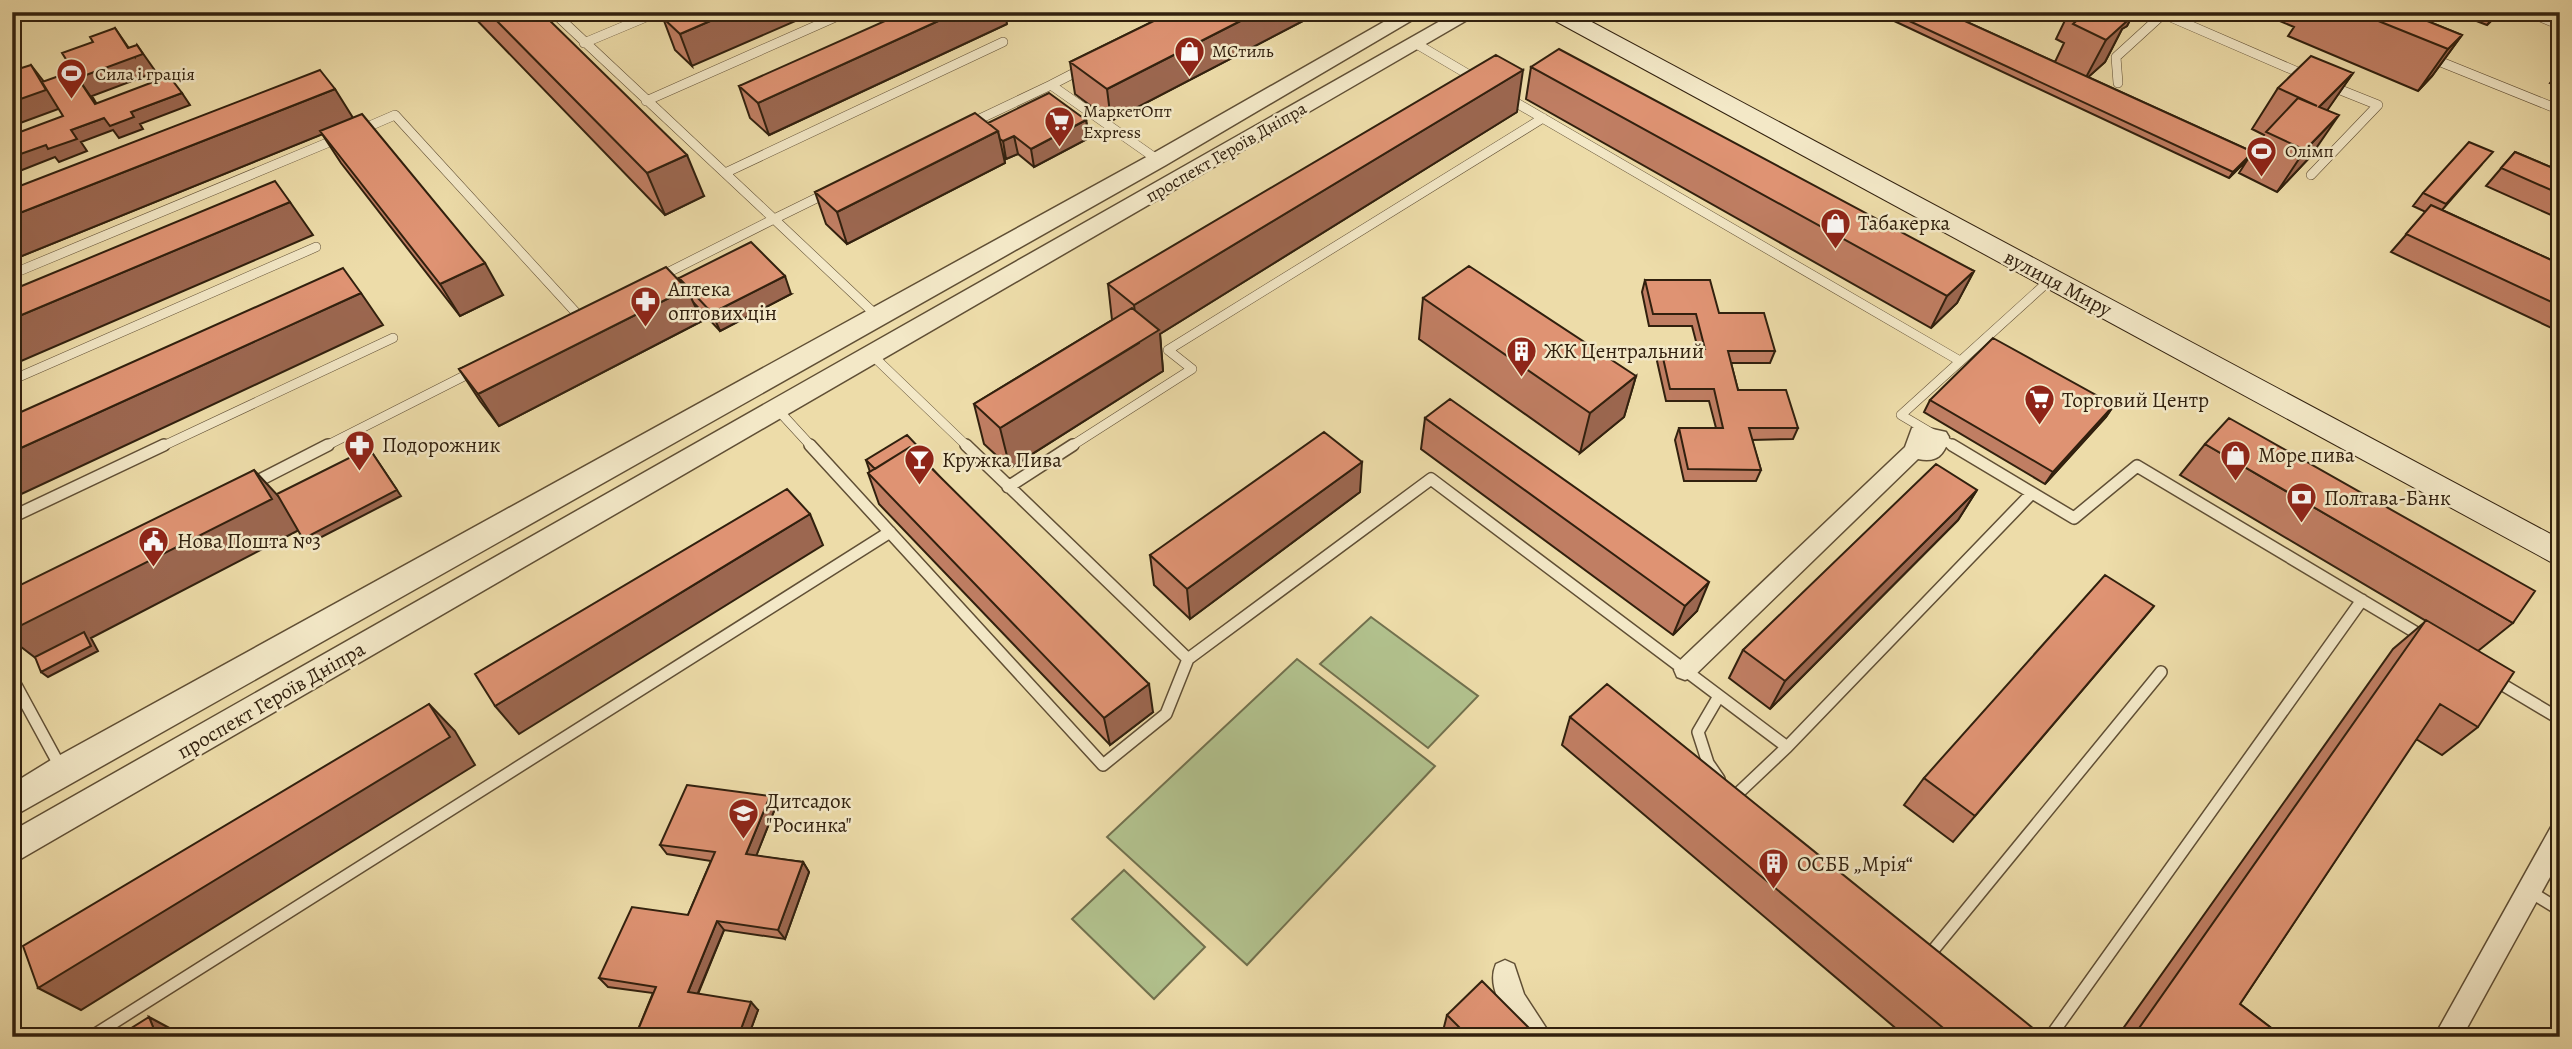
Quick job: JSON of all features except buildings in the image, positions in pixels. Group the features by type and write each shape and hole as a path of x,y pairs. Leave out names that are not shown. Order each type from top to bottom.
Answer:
{"main road":[{"name":"вулиця Миру","path":"1556,12 2560,554"}],"street":[{"name":"проспект Героїв Дніпра","path":"12,802 62,770 1158,160 1416,12"},
{"name":"проспект Героїв Дніпра","path":"12,849 1471,12"},
{"path":"958,270 982,292"},
{"path":"1685,670 1914,451 1930,454 1937,446 1939,438"},
{"path":"507,520 530,552"},
{"path":"2447,1037 2560,835"},
{"path":"1505,972 1512,1000 1539,1037"}],"lane":[{"path":"553,12 876,315"},
{"path":"584,43 658,12"},
{"path":"646,101 847,12"},
{"path":"1149,12 1170,26"},
{"path":"2528,12 2560,25"},
{"path":"2118,83 2116,57 2160,14 2378,106 2311,175"},
{"path":"1158,32 1179,21"},
{"path":"725,173 1003,42"},
{"path":"1415,43 1487,86"},
{"path":"2420,54 2560,110"},
{"path":"967,125 1087,67"},
{"path":"1051,85 1158,160"},
{"path":"1498,92 1960,361"},
{"path":"12,274 395,115 580,317"},
{"path":"1008,486 1192,369 1168,350 1543,118"},
{"path":"652,280 834,190"},
{"path":"12,380 316,247"},
{"path":"2051,279 1901,415 2074,518 2137,466 2431,642"},
{"path":"567,324 592,311"},
{"path":"12,517 393,338"},
{"path":"872,355 1188,659"},
{"path":"234,493 481,368"},
{"path":"778,410 1103,765 1166,714 1188,659 1431,479 1787,747"},
{"path":"1719,696 1698,732 1708,763 1737,803 1787,747 2032,494"},
{"path":"91,1037 890,532"},
{"path":"2050,1037 2362,600"},
{"path":"2478,670 2560,719"},
{"path":"1926,959 2161,672"},
{"path":"12,678 62,770"},
{"path":"2529,891 2560,911"}],"green space":[{"path":"1371,617 1478,696 1428,748 1320,664"},
{"path":"1297,659 1435,766 1247,965 1107,837"},
{"path":"1124,870 1205,947 1154,999 1072,919"}],"place":[{"name":"МСтиль","path":"1189,78"},
{"name":"Сила і грація","path":"72,101"},
{"name":"МаркетОпт Express","path":"1060,148"},
{"name":"Олімп","path":"2262,178"},
{"name":"Табакерка","path":"1835,250"},
{"name":"Аптека оптових цін","path":"645,328"},
{"name":"ЖК Центральний","path":"1521,378"},
{"name":"Торговий Центр","path":"2039,427"},
{"name":"Подорожник","path":"359,472"},
{"name":"Море пива","path":"2235,482"},
{"name":"Кружка Пива","path":"919,487"},
{"name":"Полтава-Банк","path":"2301,525"},
{"name":"Нова Пошта №3","path":"154,568"},
{"name":"Дитсадок \"Росинка\"","path":"743,840"},
{"name":"ОСББ „Мрія“","path":"1774,891"}]}
